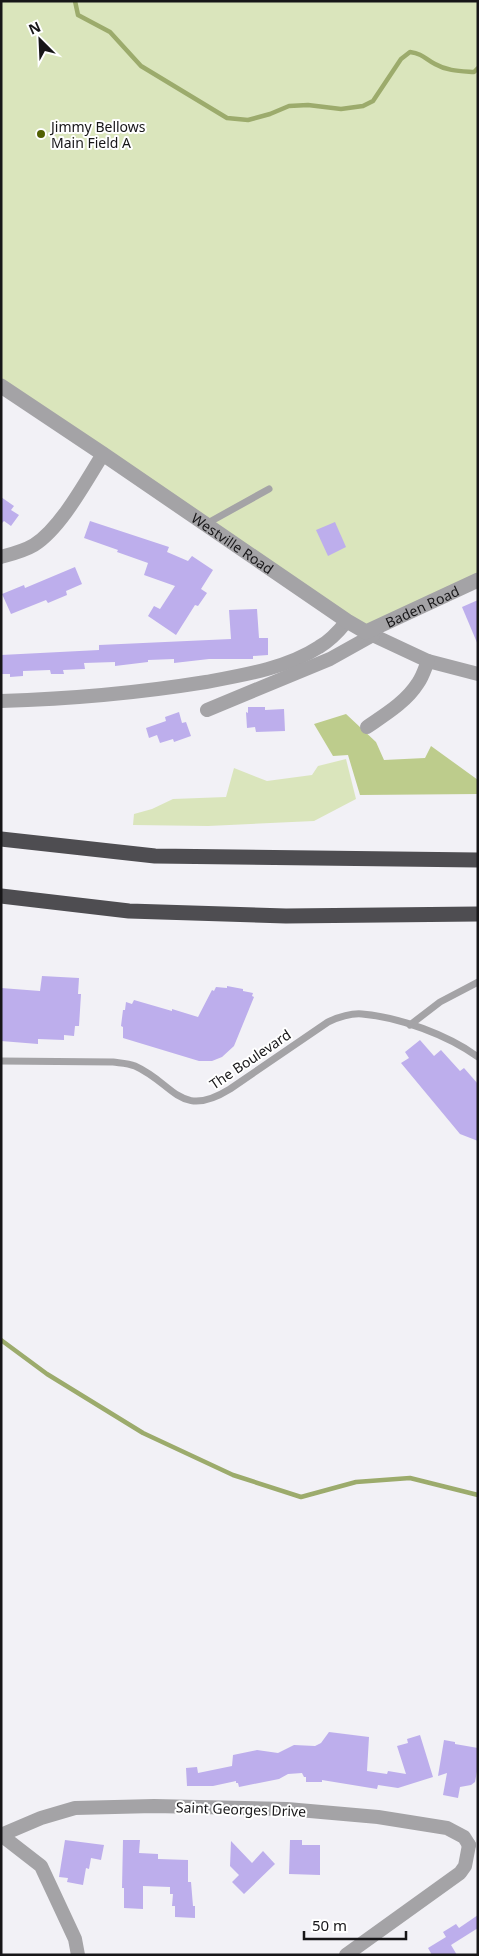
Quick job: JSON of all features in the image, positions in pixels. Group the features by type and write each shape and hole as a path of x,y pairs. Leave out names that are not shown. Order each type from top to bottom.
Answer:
{"highway":[{"path":"1,840 156,856 332,860 478,860"},
{"path":"437,859 478,854"},
{"path":"1,896 139,912 286,916 478,914"}],"street":[{"name":"Westville Road","path":"1,386 347,621 428,661 478,674"},
{"path":"1,556 34,545 53,528 103,454"},
{"name":"Baden Road","path":"370,634 478,580"},
{"path":"1,702 83,698 181,686 240,676 270,668 319,648 337,634 347,621"},
{"path":"207,710 330,660 370,634"},
{"path":"367,727 410,694 419,682 428,661"},
{"name":"Saint Georges Drive","path":"1,1835 41,1818 75,1808 154,1806 287,1809 378,1817 447,1828 473,1844"},
{"path":"1,1835 41,1866 74,1939 78,1955"},
{"path":"346,1955 460,1873 465,1866 473,1844"}],"lane":[{"path":"206,524 269,489"},
{"path":"410,1025 440,1002 478,982"},
{"name":"The Boulevard","path":"1,1061 124,1063 135,1066 179,1097 191,1101 204,1102 216,1098 230,1089 316,1029 344,1015 360,1014 396,1020 436,1034 478,1057"}],"green space":[{"path":"1,1 478,1 478,578 366,630 1,380"},
{"path":"346,714 376,742 384,760 425,758 431,746 478,780 478,794 360,795 348,755 333,756 314,724"},
{"path":"346,759 356,799 314,821 208,826 133,825 134,814 152,809 173,799 226,797 234,768 267,781 312,775 318,766"}],"building":[{"path":"1,497 14,506 11,510 19,515 11,526 4,521 1,524"},
{"path":"90,521 169,547 167,552 188,561 192,556 213,570 201,589 207,593 198,606 195,605 176,635 148,616 154,606 160,609 175,586 144,575 148,563 84,538"},
{"path":"335,522 346,547 328,556 316,530"},
{"path":"75,567 82,584 66,591 67,595 48,603 46,600 11,614 2,594 24,585 25,588"},
{"path":"478,600 478,645 462,607"},
{"path":"257,609 259,638 268,638 268,655 253,656 253,659 209,659 174,663 174,659 148,660 148,662 115,666 115,662 84,663 85,669 63,670 64,674 51,674 50,670 23,671 23,676 10,677 10,674 1,674 1,655 99,650 99,645 231,639 229,610"},
{"path":"248,707 265,707 265,710 284,709 285,731 256,732 255,727 247,728 246,712 248,713"},
{"path":"179,712 182,723 186,722 191,736 174,742 173,739 160,743 157,735 149,738 146,728 166,721 165,717"},
{"path":"42,976 79,978 78,994 81,994 79,1026 75,1026 74,1036 64,1035 64,1040 38,1039 38,1044 1,1041 1,988 40,991"},
{"path":"227,986 253,993 252,996 254,997 234,1046 222,1057 212,1061 199,1061 123,1038 123,1027 121,1026 126,1002 132,1004 134,1000 198,1017 212,990 214,991 216,987 227,988"},
{"path":"420,1040 434,1056 441,1050 460,1071 464,1068 478,1084 478,1141 460,1134 401,1063 409,1058 405,1052"},
{"path":"329,1732 369,1737 367,1771 387,1774 388,1771 406,1774 397,1746 408,1743 407,1739 420,1735 433,1777 398,1788 378,1785 377,1789 322,1780 322,1782 306,1782 306,1777 302,1773 288,1774 279,1779 239,1787 236,1781 213,1786 187,1786 186,1768 197,1767 198,1773 232,1766 233,1755 257,1750 278,1753 294,1745 315,1746 321,1743"},
{"path":"444,1740 478,1748 478,1766 475,1782 471,1785 460,1787 458,1798 443,1795 447,1773 438,1776"},
{"path":"65,1840 104,1845 101,1860 91,1858 89,1869 86,1868 83,1885 67,1882 68,1878 59,1877"},
{"path":"123,1840 140,1840 139,1853 158,1854 158,1859 188,1860 188,1882 191,1882 195,1918 175,1917 175,1906 172,1906 173,1894 170,1894 170,1887 143,1886 143,1909 124,1908 124,1888 122,1888"},
{"path":"290,1840 302,1840 302,1845 320,1845 320,1875 289,1874"},
{"path":"231,1841 252,1863 263,1851 275,1864 244,1894 232,1882 239,1875 230,1866"},
{"path":"478,1915 478,1928 451,1945 457,1955 432,1955 428,1948 446,1937 443,1932 456,1924 459,1928"}],"waterway":[{"path":"75,1 78,15 110,32 141,66 227,118 248,120 289,106 308,105 341,109 363,106 373,101 401,59 410,52 421,55 431,62 449,69 474,72 478,68"},
{"path":"1,1340 47,1374 143,1433 233,1475 301,1497 356,1482 410,1478 478,1495"}],"place":[{"name":"Jimmy Bellows Main Field A","path":"41,134"}]}
